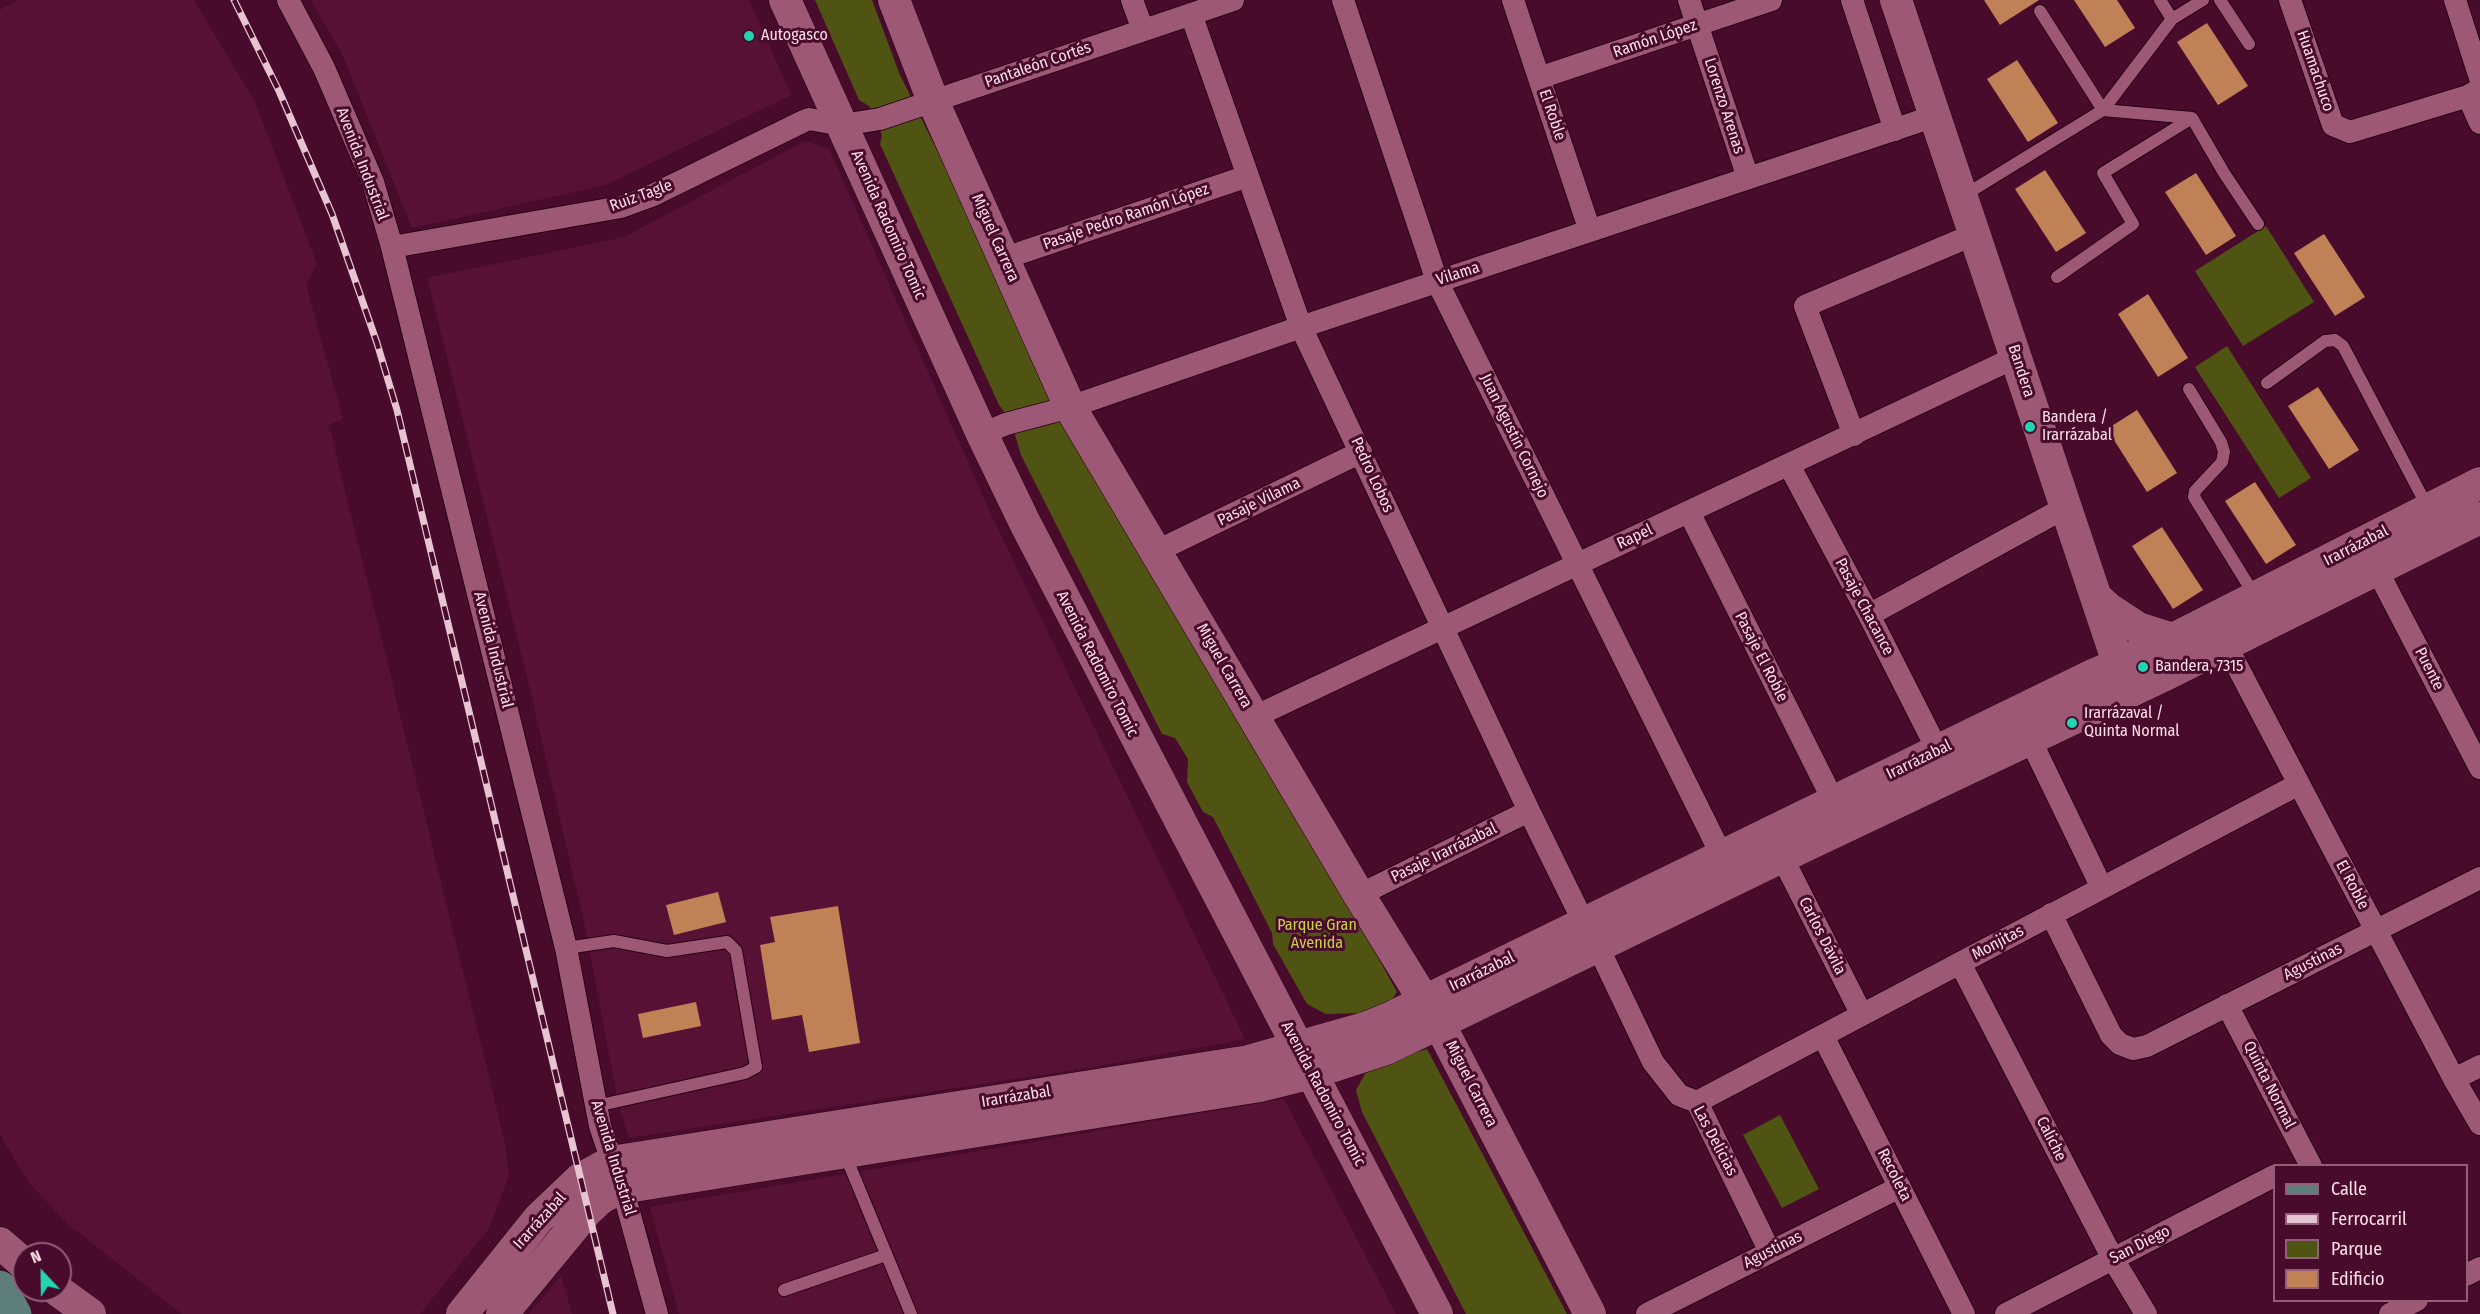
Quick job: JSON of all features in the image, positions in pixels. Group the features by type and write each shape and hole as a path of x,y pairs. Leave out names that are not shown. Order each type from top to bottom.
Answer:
{"main road":[{"name":"Avenida Radomiro Tomic","path":"785,0 982,434 1025,523 1437,1314"},
{"name":"Miguel Carrera","path":"894,0 933,101 1070,407 1359,896 1432,1013 1590,1314"},
{"name":"Bandera","path":"1896,0 2096,597 2125,677"},
{"name":"Irarrázabal","path":"502,1314 587,1210 601,1198 616,1175 1238,1062 1306,1061 1386,1049 1432,1013 1591,935 1782,857 2030,739 2125,677 2173,639 2480,483"},
{"name":"Irarrázabal","path":"1591,935 1722,856 1938,751 2125,677 2226,645 2480,518"},
{"path":"2096,597 2116,614 2138,628 2173,639"},
{"name":"Irarrázabal","path":"462,1314 546,1211 580,1179 843,1151 1260,1086 1306,1061"},
{"path":"0,1243 12,1254"},
{"path":"0,1261 12,1271"},
{"path":"0,1287 15,1314"},
{"path":"72,1301 90,1314"},
{"path":"52,1302 68,1314"}],"street":[{"name":"Avenida Industrial","path":"288,0 324,68 373,182 392,247 566,948 596,1106 627,1204 657,1314"},
{"path":"1132,0 1143,30"},
{"name":"Pantaleón Cortés","path":"842,125 880,119 1233,0"},
{"name":"Juan Agustín Cornejo","path":"1343,0 1437,281 1722,856"},
{"name":"El Roble","path":"1513,0 1590,231"},
{"name":"Lorenzo Arenas","path":"1689,0 1748,178"},
{"name":"Ramón López","path":"1539,78 1771,0"},
{"path":"1852,0 1895,130"},
{"name":"Huamachuco","path":"2290,0 2333,125 2350,132 2476,88"},
{"path":"2455,0 2476,88 2480,123"},
{"name":"Pedro Lobos","path":"1191,14 1301,327 1529,811 1591,935"},
{"name":"Vilama","path":"982,434 1006,424 1070,407 1437,281 1935,116"},
{"name":"Ruiz Tagle","path":"392,247 621,207 651,196 790,126 809,119 842,125"},
{"name":"Pasaje Pedro Ramón López","path":"1005,258 1248,176"},
{"path":"1854,435 1804,306 1975,234"},
{"name":"Rapel","path":"1254,717 2016,357"},
{"name":"Pasaje Vilama","path":"1157,551 1361,452"},
{"name":"Pasaje Chacance","path":"1789,465 1938,751"},
{"path":"1869,615 2066,507"},
{"name":"Pasaje El Roble","path":"1689,512 1834,802"},
{"name":"Puente","path":"2377,570 2480,768"},
{"name":"El Roble","path":"2226,645 2454,1079 2480,1124"},
{"path":"2030,739 2102,888"},
{"name":"Monjitas","path":"1698,1102 2299,784"},
{"name":"Pasaje Irarrázabal","path":"1359,896 1529,811"},
{"name":"Carlos Dávila","path":"1782,857 1862,1015"},
{"name":"Agustinas","path":"2051,915 2115,1040 2126,1048 2133,1049 2146,1046 2480,878"},
{"name":"Las Delicias","path":"1591,935 1653,1062 1679,1095 1698,1102 1770,1252"},
{"name":"Caliche","path":"1960,963 2113,1259 2146,1314"},
{"name":"Quinta Normal","path":"2227,1005 2304,1163"},
{"name":"Recoleta","path":"1823,1036 1964,1314"},
{"path":"2454,1079 2480,1066"},
{"name":"San Diego","path":"2006,1314 2273,1177"},
{"name":"Agustinas","path":"1647,1314 1900,1187"},
{"path":"2392,1309 2411,1302"}],"lane":[{"path":"2160,0 2172,19"},
{"path":"1962,196 2103,110 2172,19 2203,0"},
{"path":"2220,0 2249,44"},
{"path":"2040,11 2103,110"},
{"path":"2103,110 2193,118"},
{"path":"2193,118 2224,173 2258,224"},
{"path":"2057,277 2133,224 2103,173 2193,118"},
{"path":"2267,382 2325,341 2335,340 2343,346 2428,509"},
{"path":"2188,389 2221,442 2224,452 2222,462 2196,491 2194,497 2256,597"},
{"path":"566,948 614,941 667,951 727,942 736,951 756,1067 745,1073 596,1106"},
{"path":"843,1151 911,1314"},
{"path":"784,1290 886,1255"}],"shaded area":[{"path":"17,0 194,0 255,102 317,264 306,285 343,419 329,425 505,1143 509,1175 490,1227 420,1314 182,1314 69,1225 29,1183 0,1135 0,10"},
{"path":"311,0 749,0 791,95 606,185 412,228 343,56"},
{"path":"805,141 829,149 996,525 1245,1039 1093,1067 629,1138 618,1102 584,922 531,694 427,278 624,237"},
{"path":"1284,1099 1396,1314 679,1314 650,1207"},
{"path":"561,1276 572,1314 529,1314"}],"green space":[{"name":"Parque Gran Avenida","path":"815,0 872,0 900,75 1065,410 1248,721 1397,992 1388,1005 1360,1013 1326,1014 1307,1004 1273,944 1272,933 1213,817 1203,812 1187,782 1188,759 1175,738 1162,734 1021,455 1011,421 999,405 880,144 882,135 869,106 859,100"},
{"path":"2266,226 2314,302 2243,346 2195,271"},
{"path":"2227,346 2311,478 2279,498 2195,367"},
{"path":"1427,1049 1567,1314 1466,1314 1362,1112 1356,1090 1365,1074 1380,1063"},
{"path":"1780,1115 1819,1189 1782,1208 1743,1135"}],"building":[{"path":"1984,0 2039,0 2000,25"},
{"path":"2074,0 2117,0 2135,28 2105,47"},
{"path":"2207,23 2248,86 2218,105 2177,42"},
{"path":"2017,60 2058,123 2028,142 1987,79"},
{"path":"2045,170 2086,233 2056,252 2015,189"},
{"path":"2196,173 2236,236 2206,255 2165,192"},
{"path":"2324,234 2365,297 2335,316 2294,253"},
{"path":"2148,294 2188,358 2158,377 2118,314"},
{"path":"2318,387 2359,450 2329,469 2288,406"},
{"path":"2137,410 2177,473 2147,492 2107,429"},
{"path":"2255,482 2296,545 2266,564 2225,501"},
{"path":"2162,527 2203,590 2173,609 2132,546"},
{"path":"718,892 726,922 674,935 666,905"},
{"path":"838,906 860,1043 809,1052 802,1015 772,1020 760,945 775,942 770,917"},
{"path":"696,1002 701,1026 643,1038 638,1014"}],"railway":[{"path":"234,0 279,91 332,214 377,343 397,410 613,1314"}],"place":[{"name":"Autogasco","path":"749,36"},
{"name":"Bandera / Irarrázabal","path":"2030,427"},
{"name":"Bandera, 7315","path":"2143,667"},
{"name":"Irarrázaval / Quinta Normal","path":"2072,723"}]}
